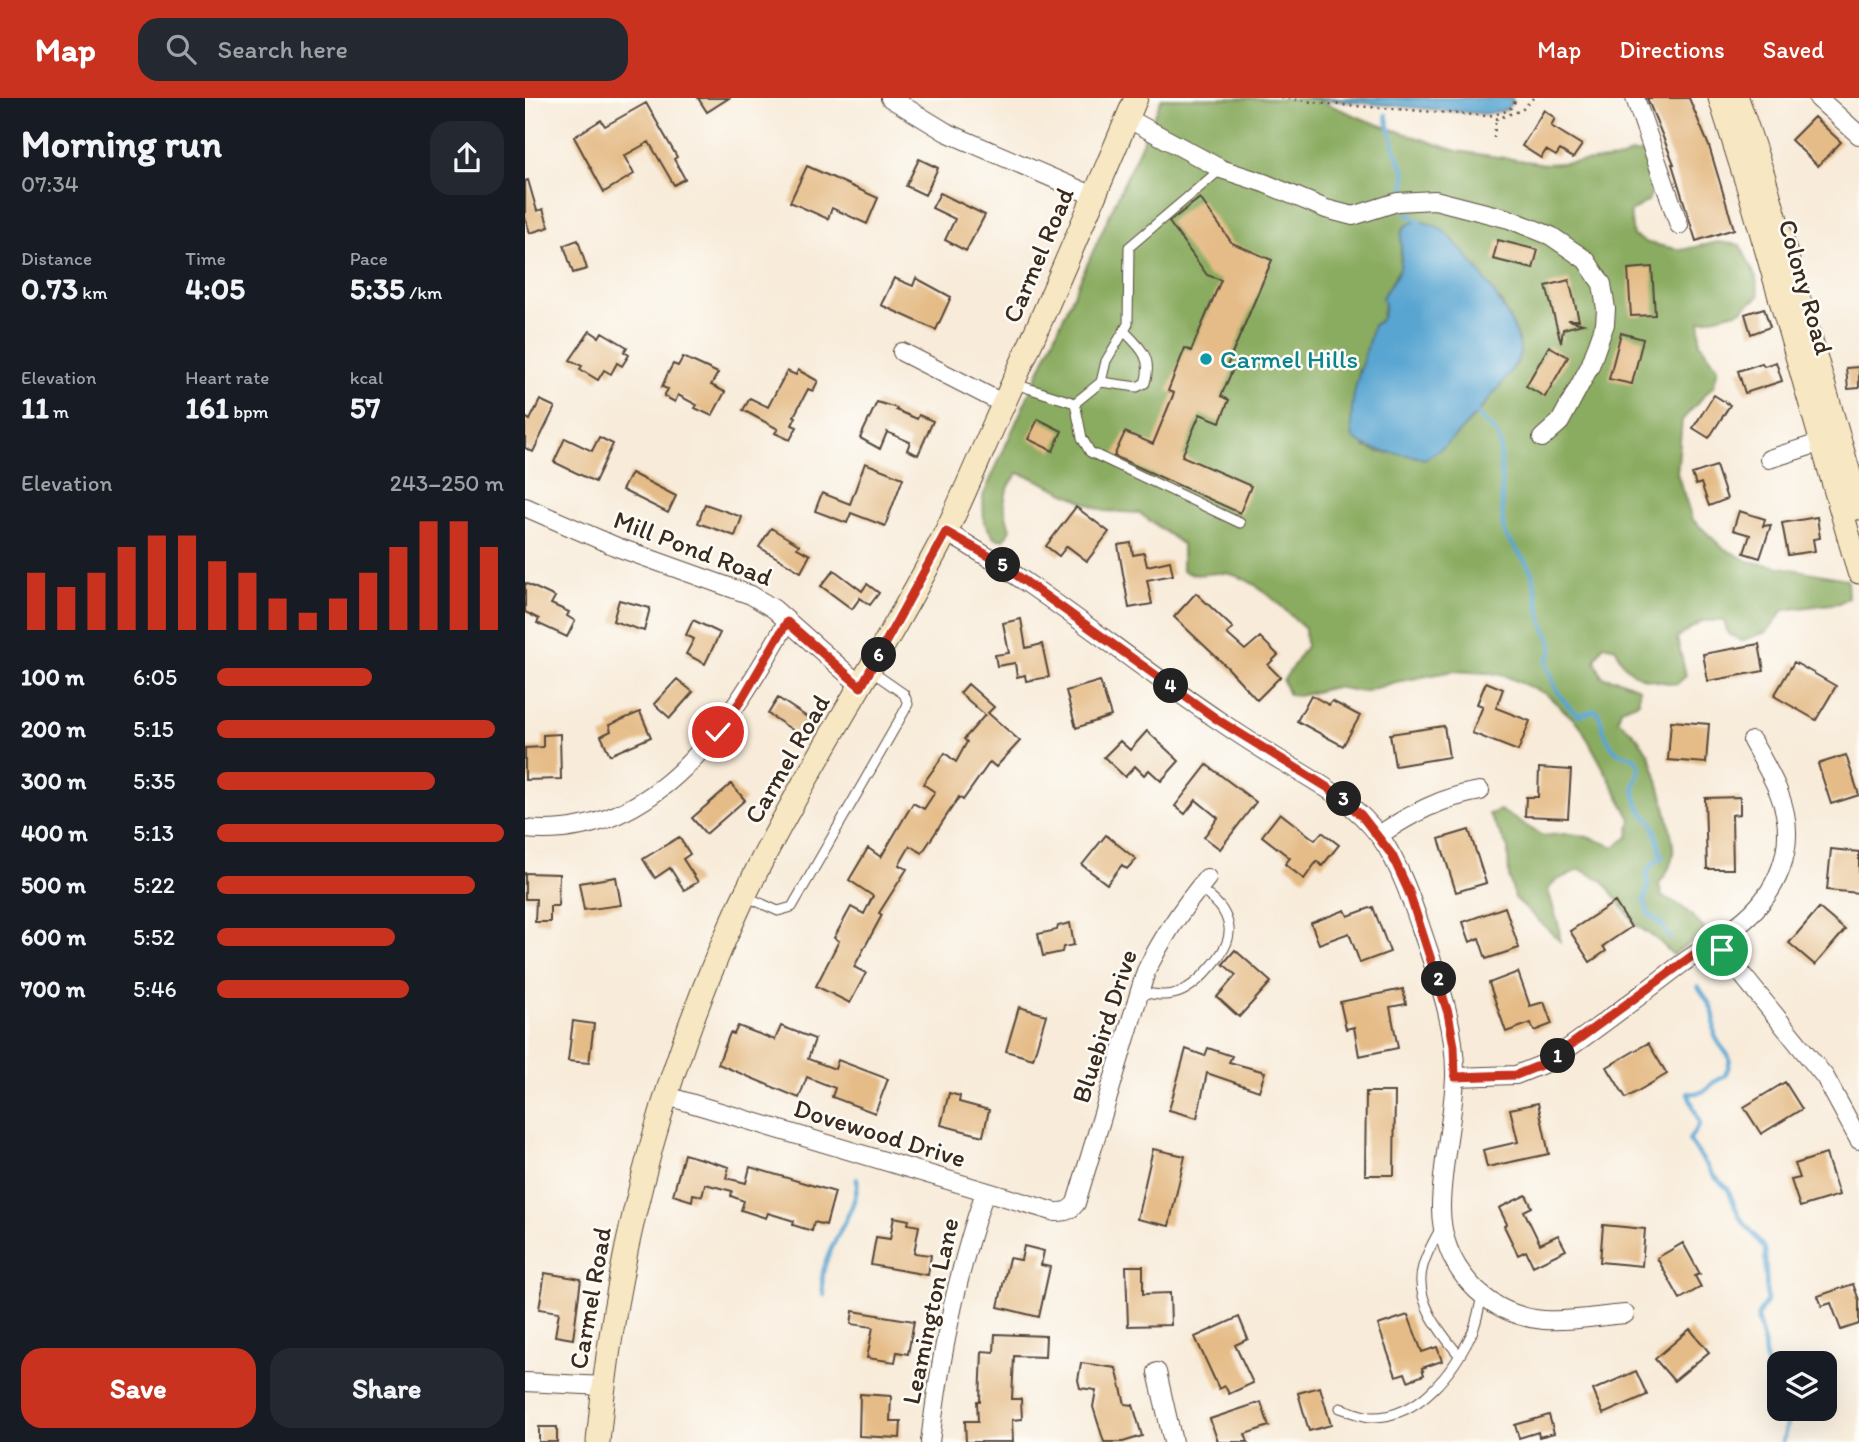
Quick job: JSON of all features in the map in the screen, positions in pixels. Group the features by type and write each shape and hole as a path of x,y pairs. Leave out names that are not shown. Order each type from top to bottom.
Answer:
{"main road":[{"name":"Colony Road","path":"1720,98 1830,440 1859,508"},
{"name":"Colony Road","path":"1737,98 1764,178 1830,440 1859,572"},
{"name":"Carmel Road","path":"598,1442 625,1249 652,1144 691,1026 745,895 788,813 946,532 1132,108"}],"street":[{"path":"890,98 946,132 1094,196"},
{"path":"1635,98 1679,225"},
{"path":"1818,98 1859,135"},
{"path":"1132,108 1221,169 1264,183 1326,209 1353,216 1397,202 1435,200 1509,219 1551,236 1586,260 1602,284 1605,324 1590,366 1560,422 1542,438"},
{"path":"902,352 1009,393"},
{"path":"1769,460 1830,440"},
{"name":"Mill Pond Road","path":"525,507 617,547 732,587 774,608 787,622 865,678"},
{"path":"946,532 994,559 1218,720 1330,789 1361,815 1379,835 1397,863 1409,892 1440,984 1454,1046 1455,1077 1441,1206 1451,1256 1462,1275 1482,1296 1509,1312 1545,1320 1625,1314"},
{"path":"525,829 573,830 600,823 626,812 655,791 680,771 718,732 742,699 787,622"},
{"path":"1455,1077 1516,1075 1546,1063 1764,900 1779,873 1785,852 1787,818 1782,800 1752,741"},
{"path":"1379,835 1422,808 1480,791"},
{"name":"Bluebird Drive","path":"1076,1203 1146,971 1179,911 1203,883"},
{"path":"1714,940 1825,1077 1859,1140"},
{"name":"Dovewood Drive","path":"667,1096 1055,1212 1072,1209 1076,1203"},
{"name":"Leamington Lane","path":"930,1442 944,1352 972,1230 985,1192"},
{"path":"1157,1372 1173,1442"},
{"path":"525,1382 604,1386"}],"lane":[{"path":"1009,393 1075,404 1101,382 1106,361 1128,324 1129,247 1221,169"},
{"path":"1101,382 1137,387 1145,383 1150,368 1145,356 1124,331"},
{"path":"1075,404 1082,438 1090,452 1240,523"},
{"path":"745,895 778,911 792,907 905,710 908,704 904,695 865,678"},
{"path":"1139,992 1160,996 1179,993 1204,976 1221,952 1230,934 1228,924 1223,910 1203,883"},
{"path":"1443,1224 1422,1268 1424,1298 1436,1325 1459,1355"},
{"path":"1340,1408 1371,1417 1402,1412 1426,1396 1453,1366 1473,1331 1482,1296"}],"path":[{"path":"1281,98 1488,116 1521,110 1534,98"},
{"path":"1496,116 1510,109 1515,104 1515,98"},
{"path":"1494,138 1496,116"}],"green space":[{"path":"1162,98 1316,99 1368,121 1457,151 1546,164 1621,159 1631,153 1645,153 1656,181 1648,201 1630,212 1633,236 1648,243 1681,250 1718,242 1740,245 1756,277 1759,296 1740,311 1700,321 1700,343 1718,368 1714,385 1682,420 1677,473 1692,519 1723,548 1748,561 1847,579 1848,597 1839,603 1784,610 1767,632 1741,641 1728,633 1724,621 1702,621 1677,638 1686,676 1677,684 1648,679 1632,672 1620,658 1616,648 1603,645 1595,660 1602,677 1639,688 1639,702 1621,709 1618,720 1642,743 1648,753 1664,804 1673,854 1670,866 1659,884 1662,897 1681,906 1706,931 1673,955 1635,924 1603,881 1580,869 1555,881 1548,890 1559,927 1560,941 1515,898 1509,877 1508,848 1489,814 1500,810 1543,836 1579,835 1614,847 1628,837 1631,819 1580,725 1546,694 1501,674 1453,671 1396,682 1363,692 1335,687 1298,696 1289,695 1283,681 1306,646 1305,629 1271,597 1251,583 1230,574 1195,574 1182,571 1182,544 1139,513 1104,511 1018,473 1008,487 1005,500 1005,513 1010,529 1004,540 994,538 984,522 983,496","holes":["1402,229 1502,302 1520,352 1517,363 1477,414 1446,445 1425,458 1412,454 1378,452 1365,447 1358,371 1380,323 1383,297 1400,268"]}],"water":[{"path":"1307,98 1512,98 1513,101 1506,110 1485,114"},
{"path":"1419,221 1439,228 1449,237 1489,285 1511,323 1520,352 1510,372 1476,413 1447,444 1425,459 1380,451 1362,444 1353,438 1351,423 1357,381 1373,325 1382,317 1382,297 1400,267 1402,232 1405,227"}],"building":[{"path":"698,98 729,98 707,112"},
{"path":"1647,98 1689,98 1709,146 1734,229 1696,241 1674,164"},
{"path":"646,103 677,157 674,159 685,179 674,185 649,142 624,156 634,174 604,192 574,137 601,120 605,126"},
{"path":"1544,110 1555,118 1551,126 1582,145 1573,158 1560,150 1556,156 1546,150 1541,158 1522,146"},
{"path":"1814,117 1841,142 1818,166 1791,140"},
{"path":"919,159 938,168 925,195 906,186"},
{"path":"807,166 878,198 867,224 832,208 828,219 790,202"},
{"path":"528,180 537,211 543,209 549,227 530,233 525,217 525,181"},
{"path":"940,193 985,215 966,251 945,240 955,219 932,208"},
{"name":"Carmel Hills","path":"1200,198 1232,243 1272,260 1227,366 1233,369 1221,396 1229,400 1220,422 1200,414 1182,456 1251,486 1240,513 1114,456 1125,432 1153,444 1174,393 1168,391 1185,348 1191,351 1221,280 1207,275 1169,222"},
{"path":"578,240 587,269 573,273 564,245"},
{"path":"1498,240 1538,250 1533,269 1493,259"},
{"path":"1652,267 1655,315 1631,316 1628,269"},
{"path":"894,278 913,286 916,278 951,297 936,330 881,305"},
{"path":"1569,280 1579,320 1568,320 1583,324 1563,329 1561,343 1546,286"},
{"path":"1764,308 1770,327 1751,334 1745,314"},
{"path":"590,331 599,337 602,332 627,347 624,352 629,355 622,366 617,363 611,374 604,370 598,380 570,360"},
{"path":"1621,333 1643,339 1632,384 1609,379"},
{"path":"1549,346 1568,357 1545,397 1526,386"},
{"path":"683,357 718,373 711,385 725,392 712,416 695,408 697,405 678,395 675,402 664,396 668,389 662,387 667,375 673,364 678,366"},
{"path":"1776,362 1782,381 1745,393 1738,371 1762,363 1764,366"},
{"path":"1859,367 1859,388 1848,389 1846,368"},
{"path":"798,370 818,381 813,391 808,389 794,416 796,417 792,425 797,427 790,440 775,433 778,429 743,410 750,398 768,407 787,371 796,375"},
{"path":"1714,395 1730,405 1709,438 1693,428"},
{"path":"540,400 555,407 533,452 525,448 525,417 530,420"},
{"path":"877,402 897,408 896,410 917,419 919,415 933,421 918,455 907,450 910,442 887,432 880,449 860,438"},
{"path":"1038,419 1062,431 1053,451 1028,439"},
{"path":"599,437 613,444 595,482 554,462 565,438 592,451"},
{"path":"865,463 903,478 885,526 851,513 847,523 815,511 822,493 850,504"},
{"path":"1716,466 1727,499 1709,506 1701,483 1696,485 1692,474"},
{"path":"631,473 676,496 668,513 622,490"},
{"path":"705,504 742,517 735,536 698,523"},
{"path":"1076,507 1109,532 1087,561 1067,546 1059,556 1046,546"},
{"path":"1739,511 1765,519 1763,526 1771,525 1760,558 1744,553 1750,535 1733,530"},
{"path":"1817,517 1820,538 1813,539 1815,551 1788,555 1782,523"},
{"path":"771,528 810,555 801,572 759,547"},
{"path":"1131,543 1133,555 1144,553 1147,566 1170,561 1173,575 1147,580 1152,604 1129,608 1118,545"},
{"path":"834,570 862,591 867,584 879,593 870,605 860,598 852,609 821,586"},
{"path":"525,583 555,597 551,604 569,612 567,616 575,621 567,637 537,623 539,619 525,612"},
{"path":"1196,593 1233,628 1227,634 1245,650 1260,637 1278,655 1268,665 1280,677 1257,700 1228,668 1174,617"},
{"path":"619,600 650,608 644,631 613,621"},
{"path":"1021,619 1026,648 1042,644 1049,677 1026,681 1025,675 1017,677 1015,663 997,666 995,655 1009,653 1003,623"},
{"path":"693,620 720,633 705,664 686,654 694,639 686,635"},
{"path":"1759,644 1764,671 1708,681 1703,654"},
{"path":"1794,662 1836,686 1816,720 1774,696"},
{"path":"677,679 693,692 670,718 654,704"},
{"path":"1100,681 1111,716 1076,728 1066,691"},
{"path":"1486,682 1503,689 1496,708 1530,721 1518,751 1472,733 1483,706 1477,704"},
{"path":"968,684 994,707 988,713 1020,741 996,767 990,762 963,800 959,797 922,853 910,846 899,865 907,869 879,913 882,915 854,967 866,973 850,1003 816,986 839,941 834,938 851,907 864,914 873,896 849,880 868,848 881,857 913,803 924,809 935,792 923,784 945,753 956,762 967,742 964,739 985,715 960,693"},
{"path":"1311,695 1329,705 1332,701 1360,716 1343,746 1297,721"},
{"path":"778,698 810,719 799,734 768,714"},
{"path":"640,712 651,737 610,755 601,736 611,731 609,725"},
{"path":"1671,721 1709,724 1706,763 1668,760"},
{"path":"1444,726 1449,757 1395,766 1390,734"},
{"path":"1147,731 1179,761 1161,781 1149,770 1144,775 1135,766 1125,777 1104,757 1120,741 1130,750"},
{"path":"560,734 561,779 525,780 525,748 543,747 543,735"},
{"path":"1846,755 1859,795 1831,804 1818,764"},
{"path":"1207,765 1256,802 1220,849 1204,837 1218,818 1196,800 1185,814 1175,806"},
{"path":"1539,768 1571,770 1568,818 1525,816 1526,797 1538,797"},
{"path":"731,784 745,800 706,834 692,818"},
{"path":"1740,797 1740,814 1732,815 1733,869 1707,869 1705,798"},
{"path":"1280,813 1315,840 1322,832 1339,845 1322,866 1317,861 1304,879 1285,864 1290,858 1262,836"},
{"path":"1469,830 1486,883 1456,892 1439,839"},
{"path":"1106,835 1136,859 1127,869 1122,865 1107,884 1082,865"},
{"path":"679,837 690,854 683,859 698,882 684,890 670,868 655,878 643,859"},
{"path":"1831,849 1859,852 1859,893 1827,890"},
{"path":"525,873 559,874 558,906 550,906 550,922 535,922 536,899 525,899"},
{"path":"616,877 621,905 584,910 579,883"},
{"path":"1615,902 1631,927 1603,946 1606,951 1590,962 1570,931"},
{"path":"1373,907 1390,952 1360,963 1349,933 1319,944 1311,923 1345,910 1348,916"},
{"path":"1505,907 1519,948 1486,959 1479,938 1470,942 1463,922"},
{"path":"1819,908 1845,930 1815,965 1789,943"},
{"path":"1070,923 1074,945 1063,947 1062,952 1043,956 1038,934 1057,930 1058,926"},
{"path":"1235,950 1271,982 1239,1017 1217,997 1236,975 1223,964"},
{"path":"1518,972 1530,1006 1544,1002 1552,1024 1534,1031 1531,1023 1506,1032 1489,983"},
{"path":"1403,989 1406,1004 1390,1007 1398,1048 1359,1056 1354,1027 1346,1029 1340,1002"},
{"path":"1019,1007 1046,1015 1033,1059 1006,1051"},
{"path":"573,1021 594,1024 589,1063 568,1061"},
{"path":"738,1026 775,1040 781,1026 815,1039 808,1059 835,1069 838,1060 888,1079 875,1113 832,1097 835,1088 807,1077 799,1098 718,1064 730,1033 734,1034"},
{"path":"1648,1043 1667,1074 1626,1098 1607,1067"},
{"path":"1208,1048 1232,1056 1229,1062 1265,1072 1259,1091 1207,1073 1197,1118 1169,1110 1186,1049 1205,1056"},
{"path":"1785,1082 1802,1109 1761,1134 1744,1107"},
{"path":"1366,1092 1395,1092 1394,1175 1365,1175"},
{"path":"949,1093 960,1096 959,1102 989,1110 983,1136 941,1125"},
{"path":"1538,1103 1549,1154 1487,1167 1483,1150 1518,1142 1510,1109"},
{"path":"1153,1149 1185,1156 1169,1226 1137,1219"},
{"path":"684,1154 729,1167 726,1178 746,1183 750,1167 835,1192 826,1225 814,1222 812,1231 793,1225 794,1221 768,1213 766,1218 741,1210 744,1201 731,1196 732,1191 705,1184 702,1196 693,1194 692,1201 673,1195"},
{"path":"1826,1154 1839,1195 1800,1207 1791,1180 1800,1178 1795,1164"},
{"path":"1526,1195 1532,1207 1524,1211 1540,1244 1558,1235 1566,1250 1533,1266 1526,1251 1518,1255 1504,1226 1507,1224 1499,1208"},
{"path":"894,1217 909,1220 908,1224 919,1226 914,1253 931,1255 928,1275 871,1265 876,1237 890,1239"},
{"path":"1603,1225 1645,1229 1642,1266 1600,1262"},
{"path":"1683,1243 1700,1274 1695,1276 1701,1287 1680,1299 1657,1258"},
{"path":"1024,1246 1044,1251 1041,1265 1050,1267 1039,1317 998,1307 1009,1258 1021,1260"},
{"path":"1126,1266 1143,1266 1143,1294 1170,1293 1171,1325 1128,1326"},
{"path":"545,1273 581,1279 573,1339 555,1336 559,1312 539,1309"},
{"path":"1853,1284 1859,1300 1859,1324 1841,1330 1831,1303 1822,1306 1818,1296"},
{"path":"853,1311 914,1321 908,1354 897,1352 895,1362 867,1358 873,1327 851,1324"},
{"path":"1408,1315 1422,1352 1437,1347 1442,1361 1422,1368 1424,1375 1408,1381 1405,1373 1396,1376 1378,1325"},
{"path":"1239,1317 1248,1339 1235,1345 1253,1383 1229,1394 1225,1386 1219,1389 1195,1337"},
{"path":"1690,1329 1709,1352 1674,1381 1655,1359"},
{"path":"995,1334 1046,1336 1045,1357 1014,1356 1012,1399 1021,1399 1022,1419 1012,1420 1013,1442 966,1442 965,1421 978,1421 977,1401 980,1401 982,1351 994,1352"},
{"path":"1081,1363 1116,1368 1125,1404 1133,1405 1142,1436 1123,1442 1104,1442 1093,1407 1096,1390 1080,1388 1078,1380"},
{"path":"1636,1371 1647,1395 1603,1414 1593,1390"},
{"path":"1320,1387 1331,1425 1309,1431 1298,1393"},
{"path":"860,1394 891,1396 890,1421 901,1421 900,1438 859,1436"},
{"path":"1261,1402 1269,1426 1245,1434 1248,1442 1218,1442 1210,1419"},
{"path":"1549,1415 1554,1433 1539,1437 1538,1432 1519,1438 1515,1425"},
{"path":"539,1427 557,1427 557,1442 539,1442"}],"waterway":[{"path":"1386,115 1395,150 1405,172 1405,192"},
{"path":"1407,214 1419,221 1421,227"},
{"path":"1475,409 1496,433 1500,443 1503,526 1506,536 1533,576 1542,621 1552,645 1546,662 1554,685 1566,704 1579,715 1596,710 1611,745 1618,752 1636,760 1639,766 1635,795 1642,811 1653,823 1662,858 1653,863 1647,873 1648,887 1644,901 1649,914 1661,924 1670,938"},
{"path":"1698,986 1711,1008 1715,1036 1728,1056 1729,1064 1724,1077 1701,1092 1688,1093 1700,1124 1689,1140 1714,1176 1728,1189 1739,1216 1765,1249 1767,1300 1758,1315 1758,1321 1764,1344 1767,1376"},
{"path":"824,1295 822,1281 825,1266 852,1207 857,1179"},
{"path":"1783,1442 1788,1421"}],"place":[{"name":"Carmel Hills","path":"1206,359"}],"route":[{"path":"718,732 742,699 787,622 861,687 946,532 994,559 1218,720 1330,789 1361,815 1379,835 1397,863 1409,892 1448,1013 1454,1046 1455,1077 1516,1075 1546,1063 1714,940 1722,950"}]}
